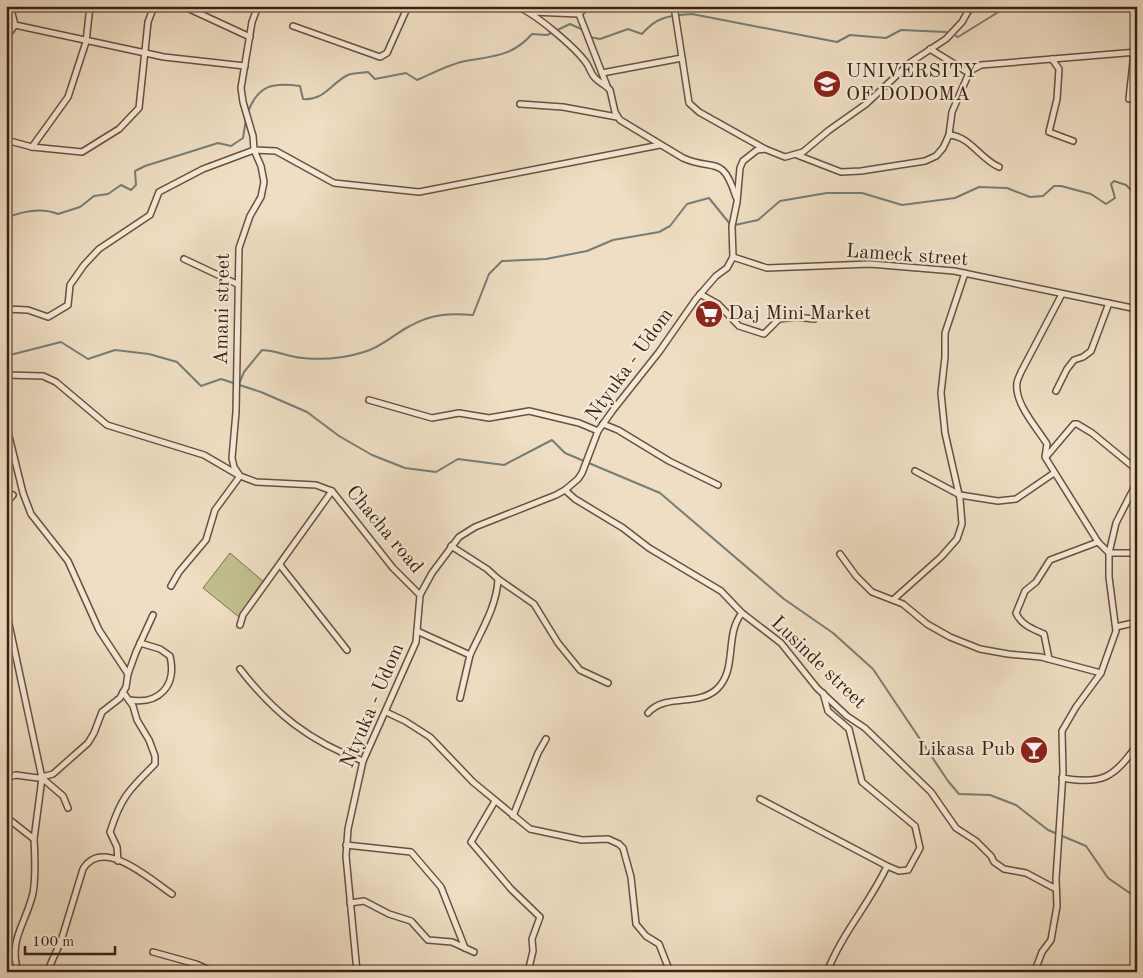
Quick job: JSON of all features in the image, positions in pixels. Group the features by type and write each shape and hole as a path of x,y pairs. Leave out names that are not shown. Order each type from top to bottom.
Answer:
{"street":[{"path":"10,6 15,25"},
{"path":"32,147 68,97 86,42 90,6"},
{"path":"6,140 32,147 82,152 119,130 139,108 148,22 154,6"},
{"path":"183,6 250,37"},
{"name":"Amani street","path":"240,476 234,467 232,458 236,412 237,284 241,240 263,189 261,166 254,150 253,136 242,102 241,88 250,37 258,6"},
{"path":"293,26 380,57 387,53 408,6"},
{"path":"515,6 579,14"},
{"path":"579,14 587,6"},
{"path":"674,6 689,103 699,112 765,149 785,157 796,156 841,172 861,171 930,158 943,148 948,135 952,112 969,76 968,72"},
{"path":"796,156 866,104 911,62 954,31 971,6"},
{"path":"528,9 547,27 568,42 587,64 594,77 607,86"},
{"path":"579,14 607,86 613,95 616,117"},
{"path":"6,37 15,25"},
{"path":"15,25 86,42 144,53 245,66"},
{"path":"930,49 968,72"},
{"path":"968,72 981,65 1136,52 1129,99"},
{"path":"602,73 682,58"},
{"path":"1052,59 1059,69 1057,99 1049,132 1073,141"},
{"path":"520,104 563,107 616,117 629,128 691,162 713,164 720,168 732,183 737,202"},
{"path":"948,135 959,137 998,168"},
{"path":"6,309 28,310 48,316 68,305 70,285 84,265 99,249 150,215 159,192 203,169 254,150 276,151 334,183 419,192 660,146"},
{"path":"733,257 732,226 737,202 738,178 743,161 757,150 765,149"},
{"name":"Lameck street","path":"733,257 767,268 870,264 936,269 965,273 1137,309"},
{"name":"Ntyuka - Udom","path":"358,971 350,903 346,845 354,794 363,761 414,648 420,595 432,573 459,537 475,527 533,506 565,490 582,473 598,431 660,352 700,294 716,276 727,268 733,257"},
{"path":"184,259 237,284"},
{"path":"894,599 941,557 957,538 962,524 960,496 945,433 940,392 945,357 945,333 965,273"},
{"path":"700,294 718,304 739,326 764,334 779,319 814,319"},
{"path":"1062,294 1017,383 1021,403 1047,444 1045,457 1098,542 1109,553 1137,553"},
{"path":"1056,391 1067,369 1074,360 1083,357 1091,350 1109,303"},
{"name":"Chacha road","path":"6,375 43,376 56,382 107,425 204,455 240,476 256,482 316,485 332,491 393,568 420,595"},
{"path":"369,400 432,418 459,413 489,418 529,411 578,423 598,431"},
{"path":"6,424 23,493 31,514 68,561 99,630 128,674"},
{"path":"603,424 618,430 669,461 718,485"},
{"path":"1045,457 1074,424 1077,424 1092,433 1137,470"},
{"path":"916,471 960,496 998,501 1016,499 1054,473"},
{"path":"171,586 179,572 206,540 214,510 240,476"},
{"path":"1036,972 1036,968 1051,940 1054,928 1062,778 1062,732 1076,707 1085,698 1101,673 1116,627 1109,577 1109,553 1116,523 1137,482"},
{"name":"Lusinde street","path":"565,490 575,499 624,528 649,548 709,583 742,613 781,643 802,671 848,716 865,728 931,792 956,828 976,841 991,856 994,862 1004,869 1026,873 1056,889"},
{"path":"240,625 244,616 332,491"},
{"path":"6,504 13,495"},
{"path":"1049,659 1044,634 1029,628 1019,620 1016,613 1022,598 1025,591 1036,582 1050,560 1098,542"},
{"path":"451,546 487,569 534,604 558,643 580,670 608,683"},
{"path":"840,554 864,585 872,592 894,599 938,631 966,644 1008,654 1049,659 1101,673"},
{"path":"280,565 347,650"},
{"path":"460,698 470,654 489,615 498,588 498,579"},
{"path":"6,610 42,778 34,839 33,892 13,953 18,972"},
{"path":"648,713 657,706 710,694 719,686 729,664 732,632 742,613"},
{"path":"6,778 16,776 42,778 53,774 88,743 102,712 122,695 140,643 153,615"},
{"path":"1116,627 1137,622"},
{"path":"417,631 470,654"},
{"path":"128,700 151,700 162,695 170,680 172,665 170,656 160,649 140,643"},
{"path":"240,669 282,716 300,730 342,754 363,761"},
{"path":"760,799 887,866 899,870 908,870 913,864 920,848 915,826 862,782 849,729 828,711 823,692"},
{"path":"118,861 117,848 110,832 118,806 127,792 155,764 155,756 137,720 133,706 122,695"},
{"path":"386,712 405,721 430,737 450,760 495,801 534,831 582,840 608,839 623,848 631,878 636,924 646,936 659,944 670,972"},
{"path":"513,816 530,771 546,739"},
{"path":"1062,778 1095,782 1124,765 1137,745"},
{"path":"42,778 63,796 68,808"},
{"path":"495,801 471,842 511,889 540,917 532,939 533,951 528,972"},
{"path":"6,817 34,839"},
{"path":"346,845 411,852 441,887 465,948"},
{"path":"47,972 62,941 72,900 86,864 90,859 98,857 118,861 148,875 172,894"},
{"path":"828,972 850,924 862,911 887,866"},
{"path":"350,903 359,901 369,903 389,914 414,923 428,940 452,942 474,952"},
{"path":"153,952 196,964 214,972"},
{"path":"1120,972 1137,967"}],"shaded area":[{"path":"230,553 264,582 239,617 203,588"}],"waterway":[{"path":"956,36 958,37 1011,6"},
{"path":"590,37 600,39 628,29 642,34 658,20 677,15 692,14 837,42 850,35 886,38 901,30 946,32"},
{"path":"248,112 257,96 268,87 274,85 300,86 303,99 310,99 322,94 342,78 352,74 368,72 375,79 406,73 417,80 461,62 508,52 516,48 532,34 547,35 570,24 581,29"},
{"path":"6,218 32,211 58,214 80,207 94,196 108,194 121,185 131,190 136,185 135,171 145,166 218,143 231,146 243,138 246,119"},
{"path":"735,225 758,220 780,201 827,193 862,193 902,205 955,198 979,187 1007,188 1030,197 1043,196 1054,186 1061,186 1091,194 1106,204 1115,198 1111,184 1114,181 1126,185 1137,196"},
{"path":"239,384 244,372 262,350 310,359 341,357 370,350 404,329 425,319 448,314 473,315 489,274 502,261 546,259 587,251 613,240 659,232 670,226 687,204 709,198 730,224"},
{"path":"6,356 61,342 88,359 115,350 149,354 177,362 201,386 221,379 261,392 307,412 339,436 372,455 405,468 436,472 458,459 504,465 552,440 565,453 660,493 784,599 833,633 873,669 948,781 959,794 990,795 1016,805 1048,830 1086,846 1108,878 1137,898"}],"place":[{"name":"UNIVERSITY OF DODOMA","path":"827,84"},
{"name":"Daj Mini Market","path":"709,314"},
{"name":"Likasa Pub","path":"1034,750"}]}
